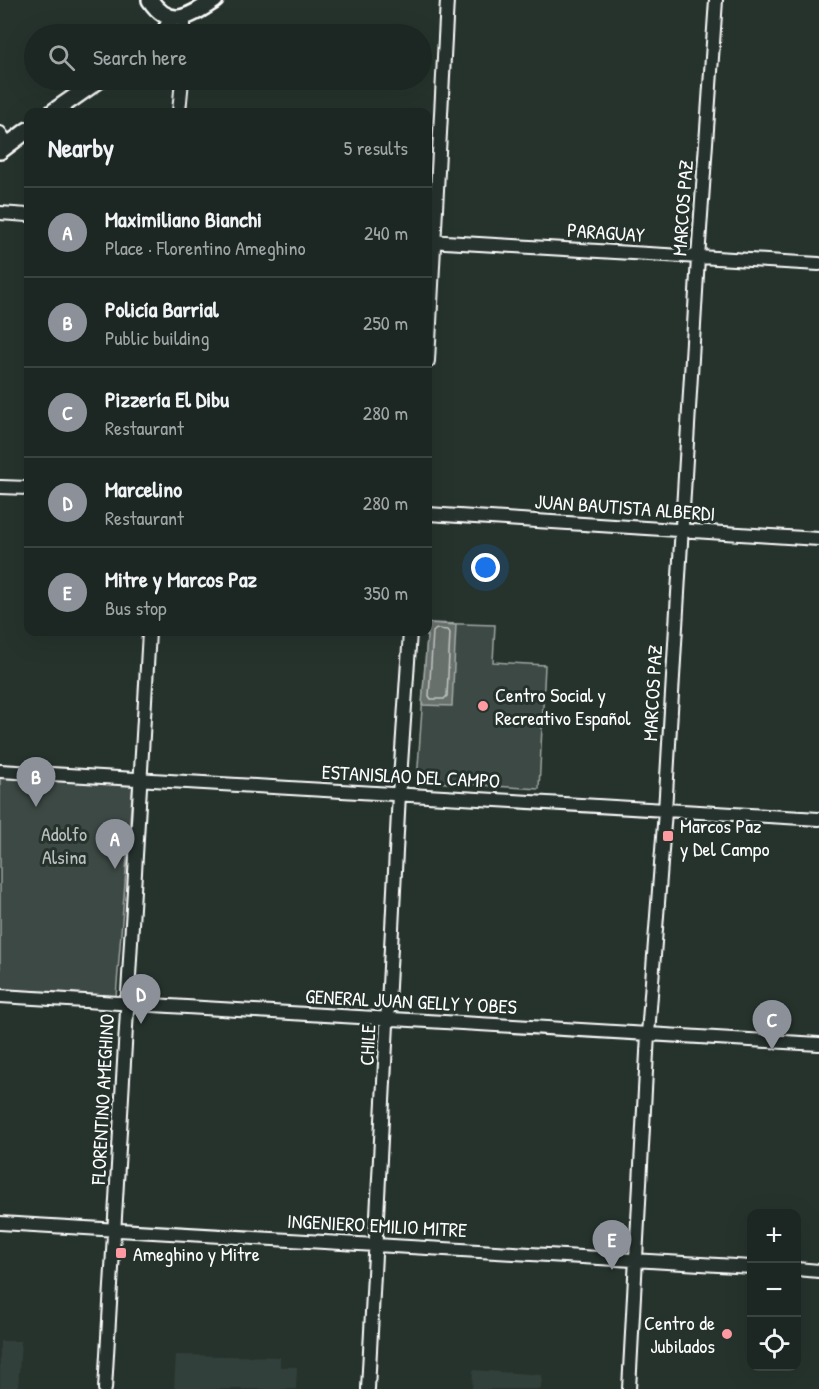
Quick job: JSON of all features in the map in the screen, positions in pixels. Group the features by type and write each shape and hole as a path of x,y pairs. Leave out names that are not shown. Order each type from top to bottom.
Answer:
{"street":[{"path":"150,0 164,16 179,18 190,16 215,0"},
{"path":"432,226 447,0"},
{"name":"MARCOS PAZ","path":"629,1389 648,1034 665,811 716,0"},
{"path":"173,24 179,18"},
{"path":"179,18 181,24"},
{"path":"59,108 85,90"},
{"path":"180,108 181,90"},
{"path":"3,143 24,132"},
{"path":"0,213 24,215"},
{"name":"PARAGUAY","path":"432,241 819,264"},
{"path":"0,487 24,488"},
{"name":"JUAN BAUTISTA ALBERDI","path":"432,514 819,539"},
{"name":"FLORENTINO AMEGHINO","path":"105,1389 148,636"},
{"name":"CHILE","path":"368,1389 399,794 410,636"},
{"name":"ESTANISLAO DEL CAMPO","path":"0,771 819,819"},
{"name":"GENERAL JUAN GELLY Y OBES","path":"0,996 819,1044"},
{"name":"INGENIERO EMILIO MITRE","path":"0,1222 747,1267"},
{"path":"801,1269 819,1271"}],"shaded area":[{"path":"0,1341 21,1341 18,1389 0,1389"},
{"path":"176,1355 280,1357 280,1367 297,1367 296,1389 174,1389"},
{"path":"473,1370 542,1375 541,1389 472,1389"}],"green space":[{"name":"Centro Social y Recreativo Español","path":"432,623 495,625 493,662 545,665 539,789 417,781 427,636 432,636"},
{"name":"Adolfo Alsina","path":"0,778 133,783 116,996 0,989"}],"water":[{"path":"432,623 456,625 452,706 422,705 427,636 432,636"}],"place":[{"name":"Centro Social y Recreativo Español","path":"483,706"},
{"name":"Policía Barrial","path":"36,807"},
{"name":"Marcos Paz y Del Campo","path":"668,836"},
{"name":"Maximiliano Bianchi","path":"115,869"},
{"name":"Marcelino","path":"141,1024"},
{"name":"Pizzería El Dibu","path":"772,1050"},
{"name":"Ameghino y Mitre","path":"121,1253"},
{"name":"Mitre y Marcos Paz","path":"612,1270"},
{"name":"Centro de Jubilados","path":"727,1334"}]}
